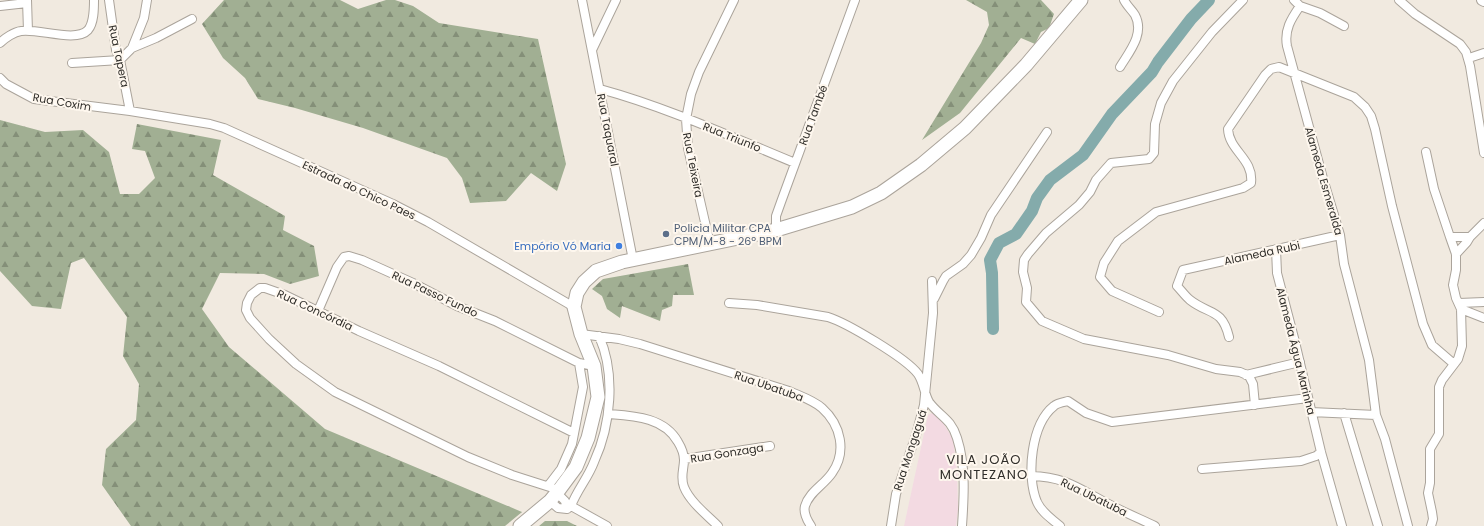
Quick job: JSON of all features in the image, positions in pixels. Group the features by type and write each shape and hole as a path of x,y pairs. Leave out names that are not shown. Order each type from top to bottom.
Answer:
{"main road":[{"path":"520,526 554,492 576,467 588,438 598,397 594,366 581,334 574,307 577,292 584,282 596,271 611,265 776,230 863,203 881,193 916,169 949,143 1042,49 1082,0"}],"street":[{"path":"0,43 13,34 21,31 61,34 78,34 85,32 89,29 92,23 94,0"},
{"name":"Rua Tapera","path":"109,0 116,50 120,60 130,111"},
{"path":"132,48 144,18 147,0"},
{"name":"Rua Taquaral","path":"582,0 633,260"},
{"path":"592,50 616,0"},
{"name":"Rua Teixeira","path":"710,244 688,148 686,119 691,94 699,72 734,0"},
{"name":"Rua També","path":"776,230 776,216 855,0"},
{"path":"1120,67 1136,42 1138,34 1136,16 1125,0"},
{"path":"1243,0 1212,32 1173,81 1161,103 1155,124 1154,153 1152,156 1149,159 1111,164 1096,180 1090,192 1079,205 1046,233 1028,254 1024,260 1023,272 1027,288 1026,302 1042,321 1084,339 1168,355 1216,369 1240,372 1249,376 1253,384 1255,404"},
{"path":"1399,0 1415,14 1460,44 1469,58 1484,154"},
{"path":"0,6 27,1 28,31"},
{"path":"1297,3 1344,26"},
{"name":"Alameda Esmeralda","path":"1297,3 1285,34 1287,46 1340,235 1344,264 1369,360 1376,415 1385,439 1408,526"},
{"path":"72,63 120,60 132,48 156,38 192,19"},
{"path":"1469,58 1484,53"},
{"path":"1160,312 1112,291 1100,277 1104,262 1118,241 1156,212 1243,188 1251,183 1252,174 1249,166 1228,136 1228,129 1249,96 1265,75 1271,69 1279,68 1350,95 1365,106 1371,116 1392,206 1423,324 1432,345 1454,364"},
{"name":"Rua Coxim","path":"0,78 6,84 34,99 107,110 130,111"},
{"name":"Rua Triunfo","path":"600,89 627,96 795,163"},
{"name":"Estrada do Chico Paes","path":"130,111 210,124 224,128 421,218 574,307"},
{"name":"Rua Mongaguá","path":"933,302 946,276 963,264 971,255 981,238 991,214 1047,132"},
{"path":"1426,152 1434,189 1456,254 1456,270 1453,285 1456,298 1460,306 1462,346 1454,364 1442,380 1439,387 1439,434 1430,449 1430,483 1428,493 1433,519 1431,526"},
{"path":"1456,254 1484,223"},
{"name":"Alameda Rubi","path":"1229,337 1227,329 1220,317 1190,300 1177,286 1183,270 1340,235"},
{"path":"1450,237 1470,237"},
{"name":"Alameda Água Marinha","path":"1276,249 1278,273 1311,412 1342,526"},
{"name":"Rua Passo Fundo","path":"318,311 337,267 344,257 349,256 362,260 458,306 495,321 579,363 594,366"},
{"name":"Rua Mongaguá","path":"891,526 896,494 924,405 933,302 932,281"},
{"name":"Rua Concórdia","path":"554,492 468,457 335,392 301,368 269,339 250,318 246,310 247,303 255,291 260,288 265,288 285,295 359,331 439,366 574,433"},
{"path":"1460,306 1484,302"},
{"path":"729,303 758,305 828,317 836,320 886,350 913,369 922,380 925,394 934,408 949,421 957,437 964,475 962,526"},
{"path":"1460,306 1484,318"},
{"name":"Rua Ubatuba","path":"581,334 619,339 640,344 802,396 822,408 838,429 841,449 837,466 823,484 812,493 805,506 806,516 811,526"},
{"path":"569,507 586,480 596,458 602,441 608,414 609,392 607,367 604,348 599,336"},
{"path":"1246,375 1300,362"},
{"path":"579,363 583,387 572,444 561,469 554,492 558,508 569,507 607,526"},
{"path":"1060,526 1042,512 1033,490 1031,476 1034,446 1043,418 1054,405 1068,401 1086,413 1112,422 1308,398"},
{"path":"1311,412 1376,415"},
{"path":"1344,413 1378,526"},
{"path":"608,414 640,418 661,424 669,429 682,448 684,459 682,479 686,491 697,505 718,526"},
{"name":"Rua Gonzaga","path":"684,459 770,446"},
{"path":"1202,469 1301,461 1316,456 1321,452"},
{"name":"Rua Ubatuba","path":"1031,476 1046,477 1071,483 1105,502 1155,526"}],"shaded area":[{"path":"932,413 940,418 953,439 957,471 958,509 956,526 904,526 928,415"}],"green space":[{"path":"224,0 340,0 358,9 386,0 395,0 413,6 439,23 538,39 566,164 557,191 531,173 506,201 470,203 462,178 447,158 363,128 258,99 245,78 223,58 202,24"},
{"path":"966,0 1041,0 1054,14 1049,28 1041,32 1035,44 1021,38 960,113 922,140 981,43 989,25 987,12"},
{"path":"0,120 45,132 83,130 109,152 120,194 139,194 155,178 145,151 132,149 137,124 221,140 213,175 285,216 283,230 314,246 319,276 290,284 264,274 220,273 202,309 229,347 325,429 522,512 505,526 131,526 102,485 106,449 136,420 139,384 123,356 127,317 84,258 71,263 61,309 32,306 0,271"},
{"path":"688,264 694,295 673,295 672,306 662,310 660,321 622,306 620,318 607,309 602,296 592,289 603,279"},
{"path":"545,521 567,521 577,526 539,526"}],"waterway":[{"path":"993,329 992,273 990,260 999,243 1016,234 1032,211 1037,198 1050,180 1083,155 1112,114 1152,72 1191,19 1209,0"}],"place":[{"name":"Policia Militar CPA CPM/M-8 - 26º BPM","path":"666,234"},
{"name":"Empório Vó Maria","path":"619,246"}],"district":[{"name":"VILA JOÃO MONTEZANO","path":"984,466"}]}
